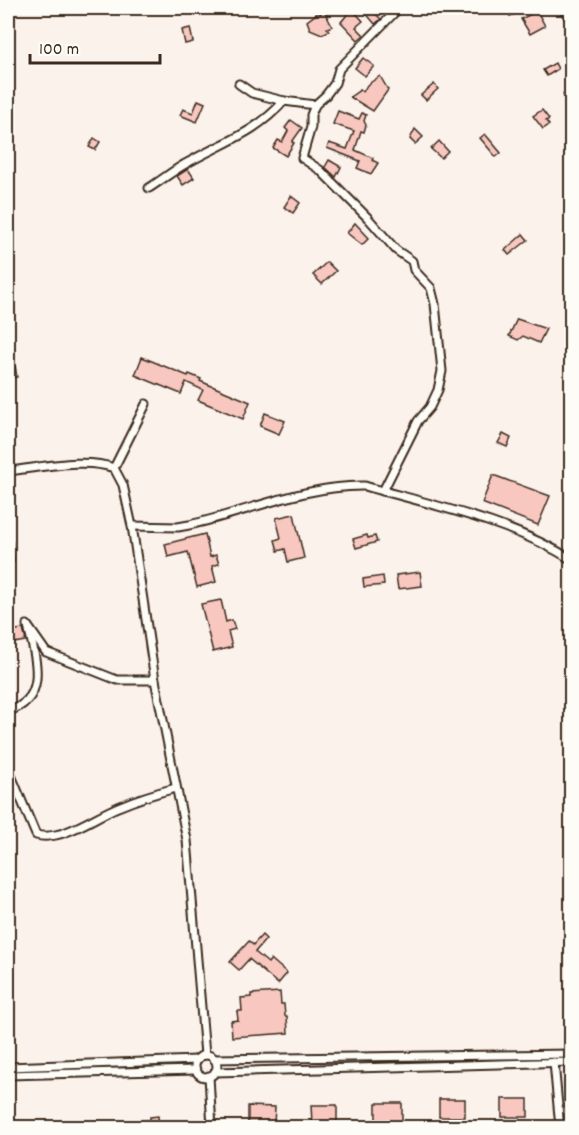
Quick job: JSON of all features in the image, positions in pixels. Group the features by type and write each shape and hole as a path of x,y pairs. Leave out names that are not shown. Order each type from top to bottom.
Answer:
{"street":[{"path":"383,491 418,421 430,407 438,390 442,370 435,303 431,288 414,270 412,261 396,250 320,170 302,158 315,105 335,83 339,69 398,9 407,8"},
{"path":"438,8 455,8"},
{"path":"239,84 252,93 284,101 315,105"},
{"path":"149,188 188,162 260,125 284,101"},
{"path":"114,468 146,404"},
{"path":"8,471 82,463 106,465 114,468 123,485 132,526 155,680 187,840 205,1055"},
{"path":"132,526 178,527 319,490 342,486 365,486 506,528 551,547 572,560"},
{"path":"8,711 22,705 36,683 37,674 27,625 46,652 117,680 155,680"},
{"path":"8,768 36,835 44,837 85,824 144,796 176,788"},
{"path":"205,1055 214,1059 270,1060 572,1054"},
{"path":"8,1067 197,1060 205,1055"},
{"path":"212,1128 212,1074 217,1066 214,1059"},
{"path":"196,1070 197,1060"},
{"path":"554,1062 560,1128"},
{"path":"8,1075 196,1070 203,1077 212,1074 572,1062"}],"building":[{"path":"369,8 381,19 375,24 364,11"},
{"path":"507,8 530,8 510,16"},
{"path":"557,8 567,8 572,16 572,30"},
{"path":"352,9 363,21 356,27 364,35 358,40 341,22"},
{"path":"324,11 332,26 327,28 329,31 322,34 310,29 307,21"},
{"path":"537,11 545,26 530,34 521,19"},
{"path":"190,28 193,42 185,44 182,30"},
{"path":"363,58 374,66 365,76 355,68"},
{"path":"555,63 558,69 547,76 543,70"},
{"path":"380,76 388,90 373,111 350,97 360,90 363,92 367,85"},
{"path":"434,84 438,89 426,100 421,95"},
{"path":"572,91 572,114 571,114 563,94"},
{"path":"198,100 205,103 197,122 180,115 183,109 193,113"},
{"path":"542,110 549,119 546,121 549,125 543,129 533,116"},
{"path":"338,111 359,119 362,113 366,115 364,132 361,131 355,150 373,158 372,160 378,163 371,174 357,168 360,161 327,148 329,143 347,149 354,131 333,124"},
{"path":"291,120 302,128 286,156 273,148 278,140 282,142 288,131 285,128"},
{"path":"415,129 423,137 415,144 410,139"},
{"path":"485,134 501,153 496,157 480,138"},
{"path":"94,138 100,142 95,150 89,147"},
{"path":"439,141 448,151 441,158 431,149"},
{"path":"329,160 341,167 336,177 325,167"},
{"path":"188,169 194,178 183,185 177,176"},
{"path":"291,196 300,203 293,213 284,207"},
{"path":"355,223 369,238 362,245 347,233"},
{"path":"523,234 528,240 509,255 505,250"},
{"path":"327,262 336,271 322,284 313,275"},
{"path":"517,319 546,329 539,343 523,336 518,340 509,336"},
{"path":"142,357 201,379 200,381 250,402 243,419 198,400 203,390 186,382 181,394 135,375"},
{"path":"15,366 17,377 8,379 8,367"},
{"path":"265,413 285,421 279,434 260,426"},
{"path":"503,434 511,438 507,447 498,443"},
{"path":"493,475 550,496 538,525 482,503"},
{"path":"294,514 304,558 288,562 285,549 278,551 275,540 281,538 276,518"},
{"path":"205,534 210,557 216,555 219,564 212,566 216,582 197,587 188,552 168,557 165,544"},
{"path":"367,535 368,538 375,536 377,542 356,548 353,539"},
{"path":"12,542 14,562 8,563 8,543"},
{"path":"420,572 422,586 398,589 396,575"},
{"path":"383,576 384,585 364,587 363,579"},
{"path":"221,600 226,622 232,620 235,629 228,631 232,647 213,652 201,604"},
{"path":"23,629 26,641 8,644 8,631"},
{"path":"262,935 266,939 255,952 268,963 271,959 287,973 278,984 249,959 239,970 230,962 249,941 253,945"},
{"path":"280,992 281,1004 284,1004 285,1016 287,1016 288,1033 232,1037 231,1021 238,1020 237,1011 242,1011 241,998 251,997 251,994"},
{"path":"439,1099 465,1099 465,1117 439,1117"},
{"path":"502,1099 528,1099 528,1117 502,1117"},
{"path":"376,1103 402,1103 402,1121 376,1121"},
{"path":"311,1105 337,1105 337,1123 312,1123"},
{"path":"248,1106 275,1107 274,1124 248,1123"},
{"path":"158,1116 159,1128 125,1128 125,1122 150,1120 150,1117"}]}
